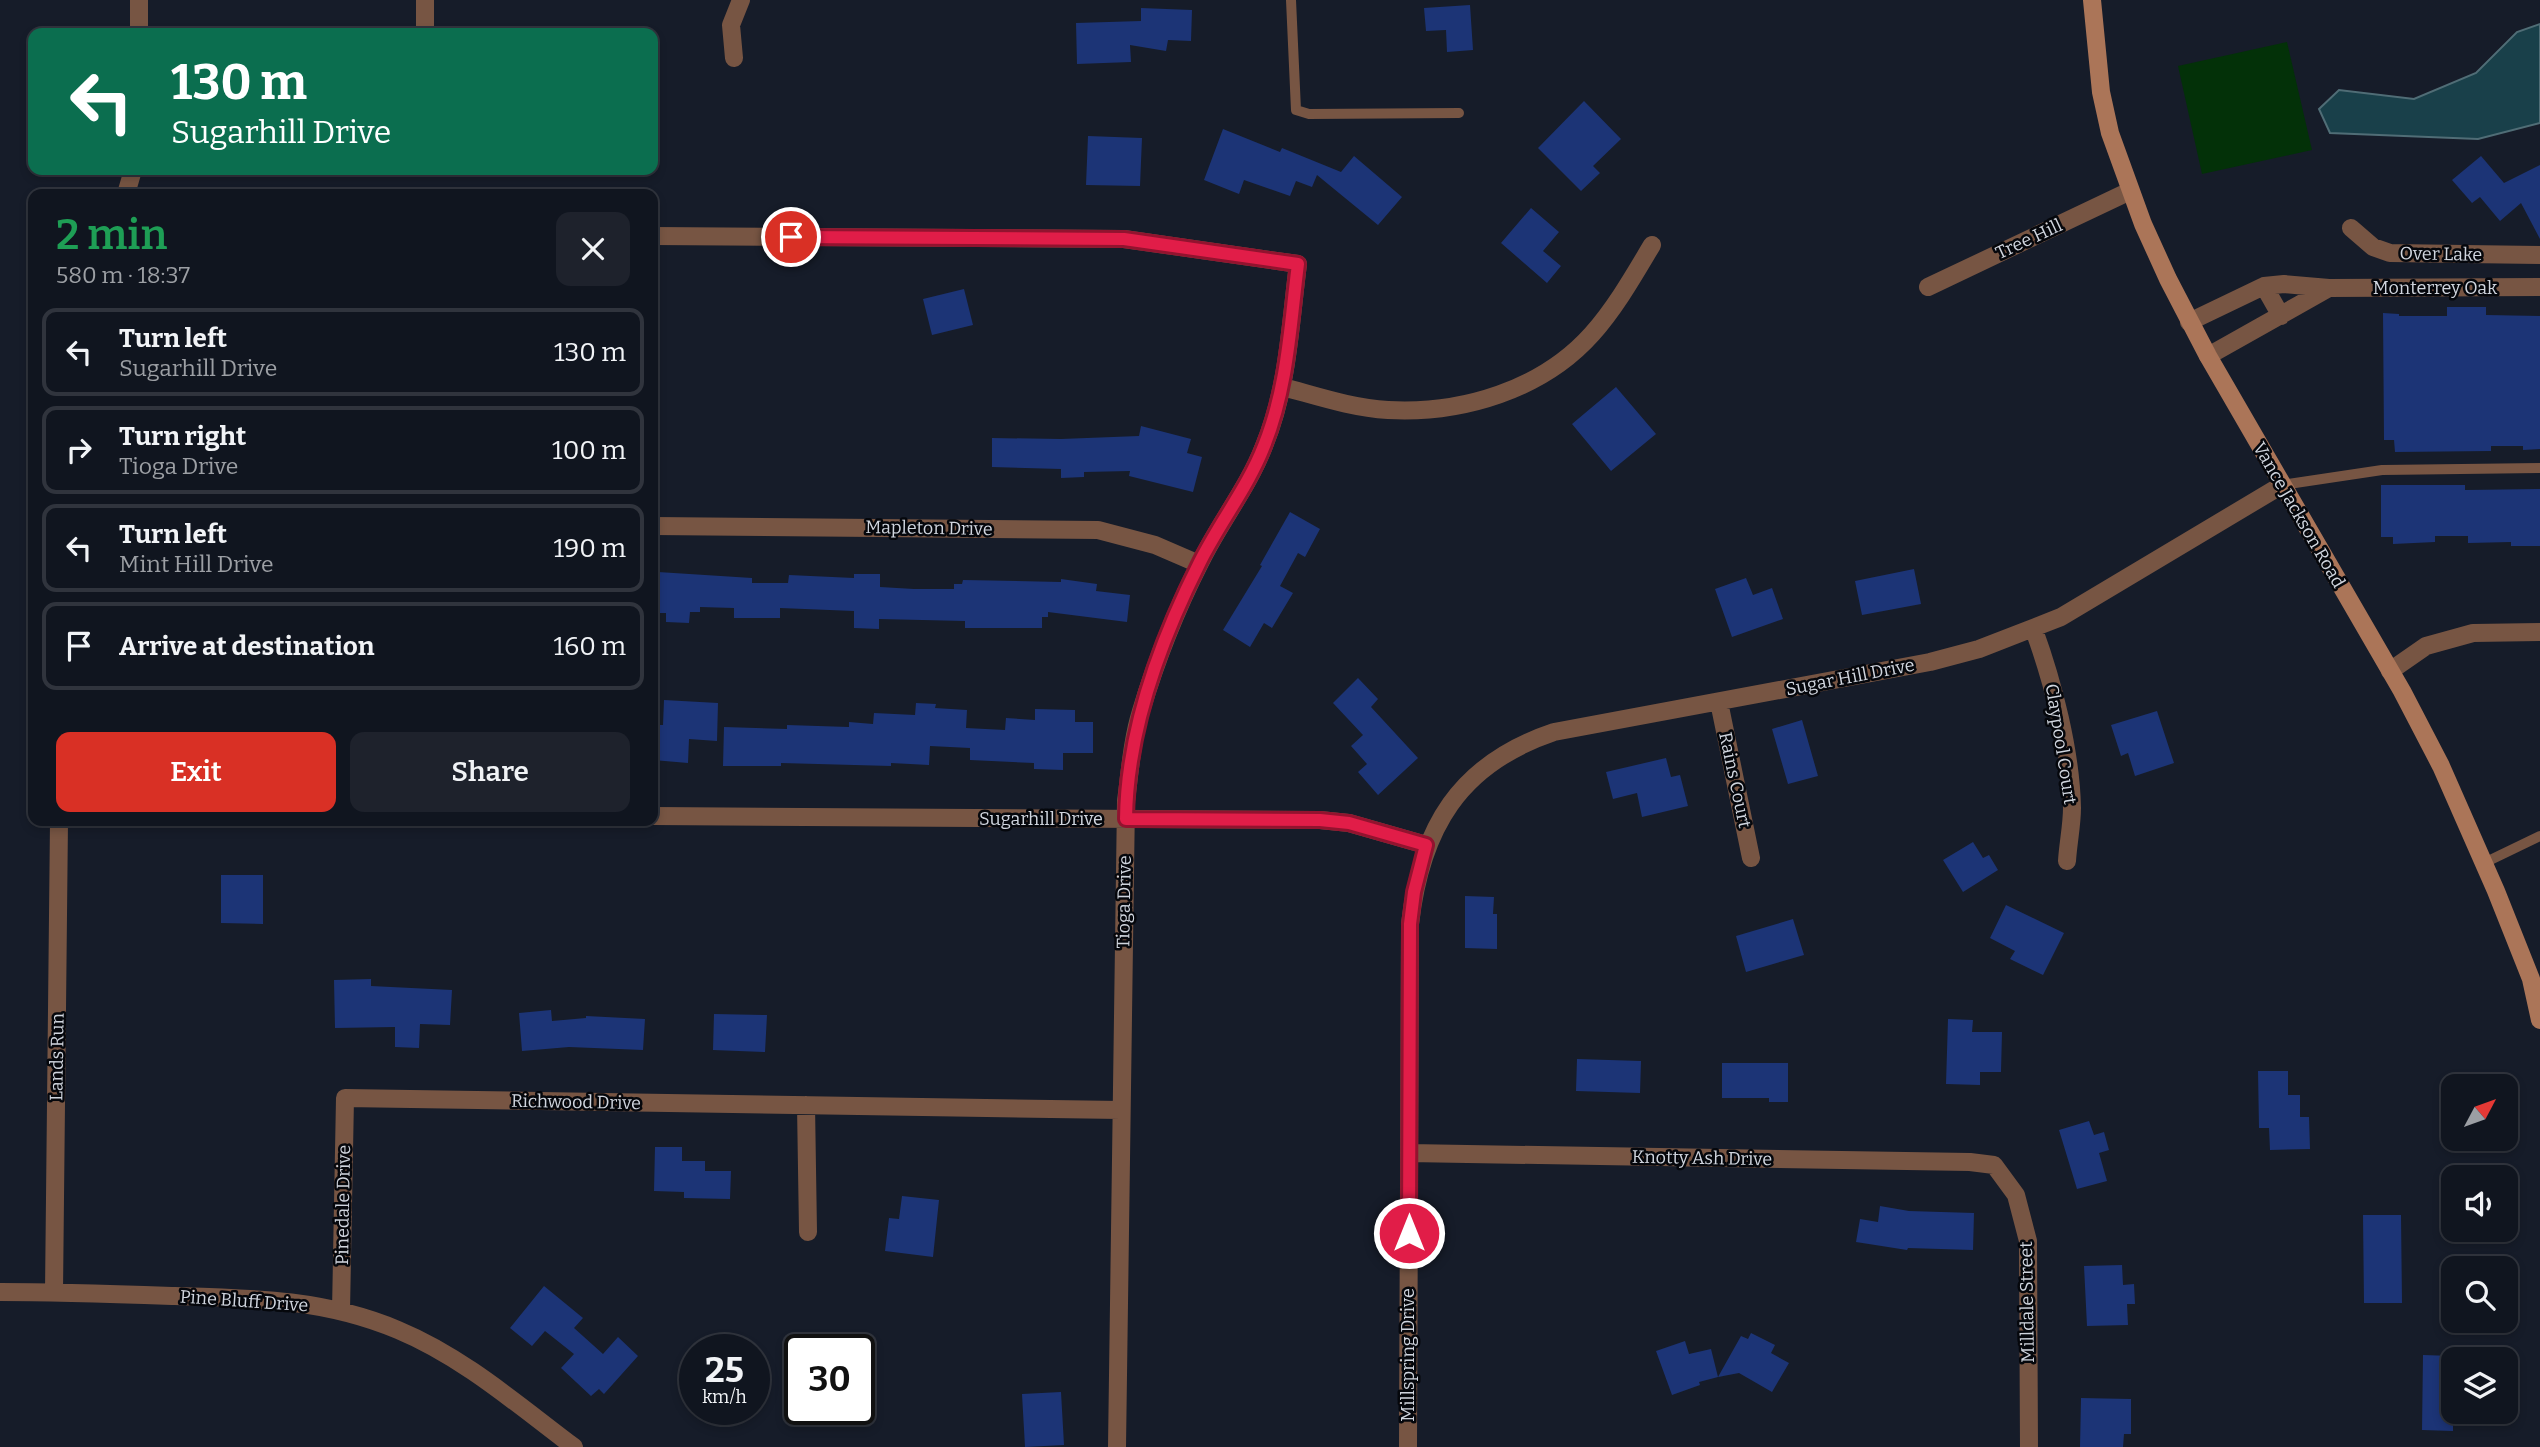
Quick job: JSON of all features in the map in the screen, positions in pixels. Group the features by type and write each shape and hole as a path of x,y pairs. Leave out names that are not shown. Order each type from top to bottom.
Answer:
{"main road":[{"name":"Vance Jackson Road","path":"2092,0 2101,92 2110,133 2130,191 2163,268 2189,322 2390,671 2441,766 2535,978 2540,1020"}],"street":[{"path":"139,0 139,28"},
{"path":"425,0 425,28"},
{"path":"734,58 731,25 741,0"},
{"name":"Tree Hill","path":"1928,287 2130,191"},
{"name":"Over Lake","path":"2351,228 2373,247 2390,253 2540,255"},
{"name":"Tioga Drive","path":"658,236 1124,239 1298,264 1283,387 1264,446 1250,477 1199,564 1163,646 1140,712 1133,747 1126,819 1117,1447"},
{"path":"1283,387 1359,406 1414,410 1503,394 1547,372 1571,355 1592,334 1624,292 1652,245"},
{"name":"Monterrey Oak","path":"2189,322 2264,286 2303,284 2329,288 2540,287"},
{"path":"2264,286 2281,316"},
{"name":"Monterrey Oak","path":"2208,356 2329,288"},
{"name":"Sugar Hill Drive","path":"1426,845 1440,820 1465,786 1497,758 1534,739 1564,730 1930,662 1979,649 2034,629 2090,602 2282,485"},
{"name":"Mapleton Drive","path":"658,526 1098,530 1155,545 1199,564"},
{"name":"Claypool Court","path":"2034,629 2051,677 2070,782 2072,810 2067,861"},
{"path":"2390,671 2426,646 2473,633 2540,632"},
{"name":"Rains Court","path":"1719,702 1751,858"},
{"name":"Sugarhill Drive","path":"658,816 1340,822 1381,830 1426,845"},
{"name":"Lands Run","path":"54,1292 59,826"},
{"name":"Millspring Drive","path":"1408,1447 1410,924 1414,892 1426,845"},
{"name":"Richwood Drive","path":"345,1098 1121,1110"},
{"name":"Pinedale Drive","path":"341,1311 345,1098"},
{"path":"806,1105 808,1231"},
{"name":"Knotty Ash Drive","path":"1409,1153 1970,1162 1994,1165"},
{"name":"Milldale Street","path":"1994,1165 2016,1195 2028,1241 2029,1447"},
{"name":"Pine Bluff Drive","path":"0,1292 292,1301 364,1316 435,1349 489,1383 574,1447"}],"lane":[{"path":"1291,0 1296,110 1309,114 1459,113"},
{"path":"2282,485 2382,470 2540,468"},
{"path":"2484,863 2540,836"}],"green space":[{"path":"2287,42 2312,150 2202,174 2178,66"}],"shaded area":[{"path":"2540,24 2540,123 2478,139 2330,133 2319,109 2339,90 2414,99 2476,73 2517,32"}],"building":[{"path":"1470,5 1473,50 1447,52 1446,30 1426,31 1424,8"},
{"path":"1141,8 1192,10 1191,41 1168,40 1166,51 1130,45 1131,62 1077,64 1076,23 1141,21"},
{"path":"1584,101 1621,139 1593,166 1600,173 1581,191 1538,148"},
{"path":"1223,129 1280,152 1282,148 1341,172 1354,156 1402,197 1378,225 1317,175 1312,187 1296,181 1290,196 1244,180 1239,194 1204,180"},
{"path":"1088,136 1142,138 1140,186 1086,185"},
{"path":"2481,156 2504,183 2540,165 2540,239 2521,203 2500,221 2480,197 2472,203 2452,180"},
{"path":"1531,208 1559,232 1543,251 1561,266 1547,283 1501,243"},
{"path":"964,289 973,325 932,335 923,299"},
{"path":"2447,307 2486,307 2486,315 2540,316 2540,449 2491,446 2491,451 2395,452 2394,440 2384,440 2383,313 2399,316 2447,316"},
{"path":"1616,387 1656,434 1611,471 1572,424"},
{"path":"1141,426 1191,439 1187,453 1202,457 1193,492 1129,476 1130,471 1084,472 1084,477 1061,478 1061,469 992,467 992,438 1139,436"},
{"path":"2381,485 2465,485 2465,490 2540,489 2540,546 2511,546 2511,542 2468,543 2468,536 2435,536 2435,542 2393,544 2393,537 2381,537"},
{"path":"1290,512 1320,529 1305,557 1298,553 1280,586 1293,593 1272,628 1264,623 1250,647 1223,630 1262,566 1260,565"},
{"path":"1914,569 1921,604 1862,615 1855,581"},
{"path":"658,572 752,578 752,583 788,583 789,575 854,578 854,574 880,574 880,587 914,589 954,589 954,584 962,584 963,580 1061,582 1061,579 1097,584 1096,591 1130,595 1127,622 1048,612 1048,617 1042,617 1042,628 965,628 965,621 879,619 879,629 854,628 854,611 780,608 780,618 734,618 734,608 700,607 700,612 690,612 689,623 666,622 666,613 658,613"},
{"path":"1746,578 1753,595 1772,588 1783,619 1732,637 1715,589"},
{"path":"1358,678 1378,699 1371,707 1418,758 1378,795 1358,772 1367,764 1351,746 1363,735 1333,703"},
{"path":"664,700 718,703 717,741 689,739 688,763 658,760 658,725 663,725"},
{"path":"916,703 936,704 935,708 967,710 966,728 1005,730 1006,718 1035,720 1035,709 1075,710 1075,722 1093,722 1093,753 1063,753 1063,770 1034,769 1034,763 970,760 970,748 930,746 929,765 781,763 781,766 723,766 724,727 787,729 787,725 849,727 849,722 873,724 874,713 915,715"},
{"path":"2157,711 2174,763 2135,776 2128,753 2121,756 2111,725"},
{"path":"1802,720 1818,776 1788,784 1772,729"},
{"path":"1666,758 1671,777 1680,775 1688,806 1642,817 1637,793 1613,799 1606,772"},
{"path":"1973,842 1983,858 1989,855 1998,870 1963,892 1943,860"},
{"path":"221,875 263,875 263,924 221,923"},
{"path":"1465,896 1494,897 1497,949 1465,948"},
{"path":"2006,905 2064,933 2043,975 2010,959 2015,951 1990,938"},
{"path":"1793,919 1804,955 1746,972 1736,936"},
{"path":"371,979 371,986 452,990 450,1025 420,1024 419,1048 395,1047 395,1027 335,1028 334,980"},
{"path":"551,1010 552,1021 586,1016 645,1019 643,1050 569,1047 522,1051 519,1013"},
{"path":"714,1014 767,1015 765,1052 713,1050"},
{"path":"1948,1019 1973,1020 1972,1032 2002,1032 2001,1072 1980,1072 1980,1085 1946,1084"},
{"path":"1577,1059 1641,1061 1640,1093 1576,1091"},
{"path":"1722,1063 1788,1063 1788,1102 1769,1102 1769,1098 1722,1098"},
{"path":"2258,1071 2288,1071 2288,1095 2300,1095 2300,1117 2309,1117 2310,1149 2270,1150 2269,1128 2259,1128"},
{"path":"2089,1121 2094,1135 2104,1132 2109,1150 2099,1153 2107,1181 2077,1189 2059,1130"},
{"path":"655,1147 682,1147 682,1161 705,1161 705,1171 731,1171 730,1199 684,1198 684,1192 654,1191"},
{"path":"902,1196 939,1200 933,1257 885,1251 889,1218 899,1219"},
{"path":"1880,1206 1909,1211 1974,1213 1973,1250 1907,1250 1856,1242 1860,1219 1878,1222"},
{"path":"2363,1215 2401,1215 2402,1303 2364,1303"},
{"path":"2122,1265 2123,1285 2134,1284 2135,1304 2127,1304 2128,1325 2087,1326 2084,1266"},
{"path":"544,1286 583,1318 574,1328 603,1354 618,1337 638,1356 604,1394 599,1389 591,1396 561,1368 574,1354 545,1331 532,1346 510,1328"},
{"path":"1751,1333 1775,1345 1771,1353 1789,1363 1772,1392 1739,1373 1718,1377 1741,1336 1748,1339"},
{"path":"1685,1341 1689,1354 1711,1349 1718,1377 1699,1382 1700,1385 1672,1395 1656,1351"},
{"path":"2423,1355 2441,1356 2441,1424 2453,1424 2453,1431 2422,1430"},
{"path":"1061,1392 1064,1445 1025,1447 1022,1394"},
{"path":"2081,1398 2131,1399 2131,1434 2124,1434 2123,1447 2080,1447"}],"route":[{"path":"791,237 1124,239 1298,264 1283,387 1264,446 1250,477 1199,564 1163,646 1140,712 1133,747 1126,819 1320,820 1381,830 1426,845 1414,892 1410,924 1409,1233"}]}
